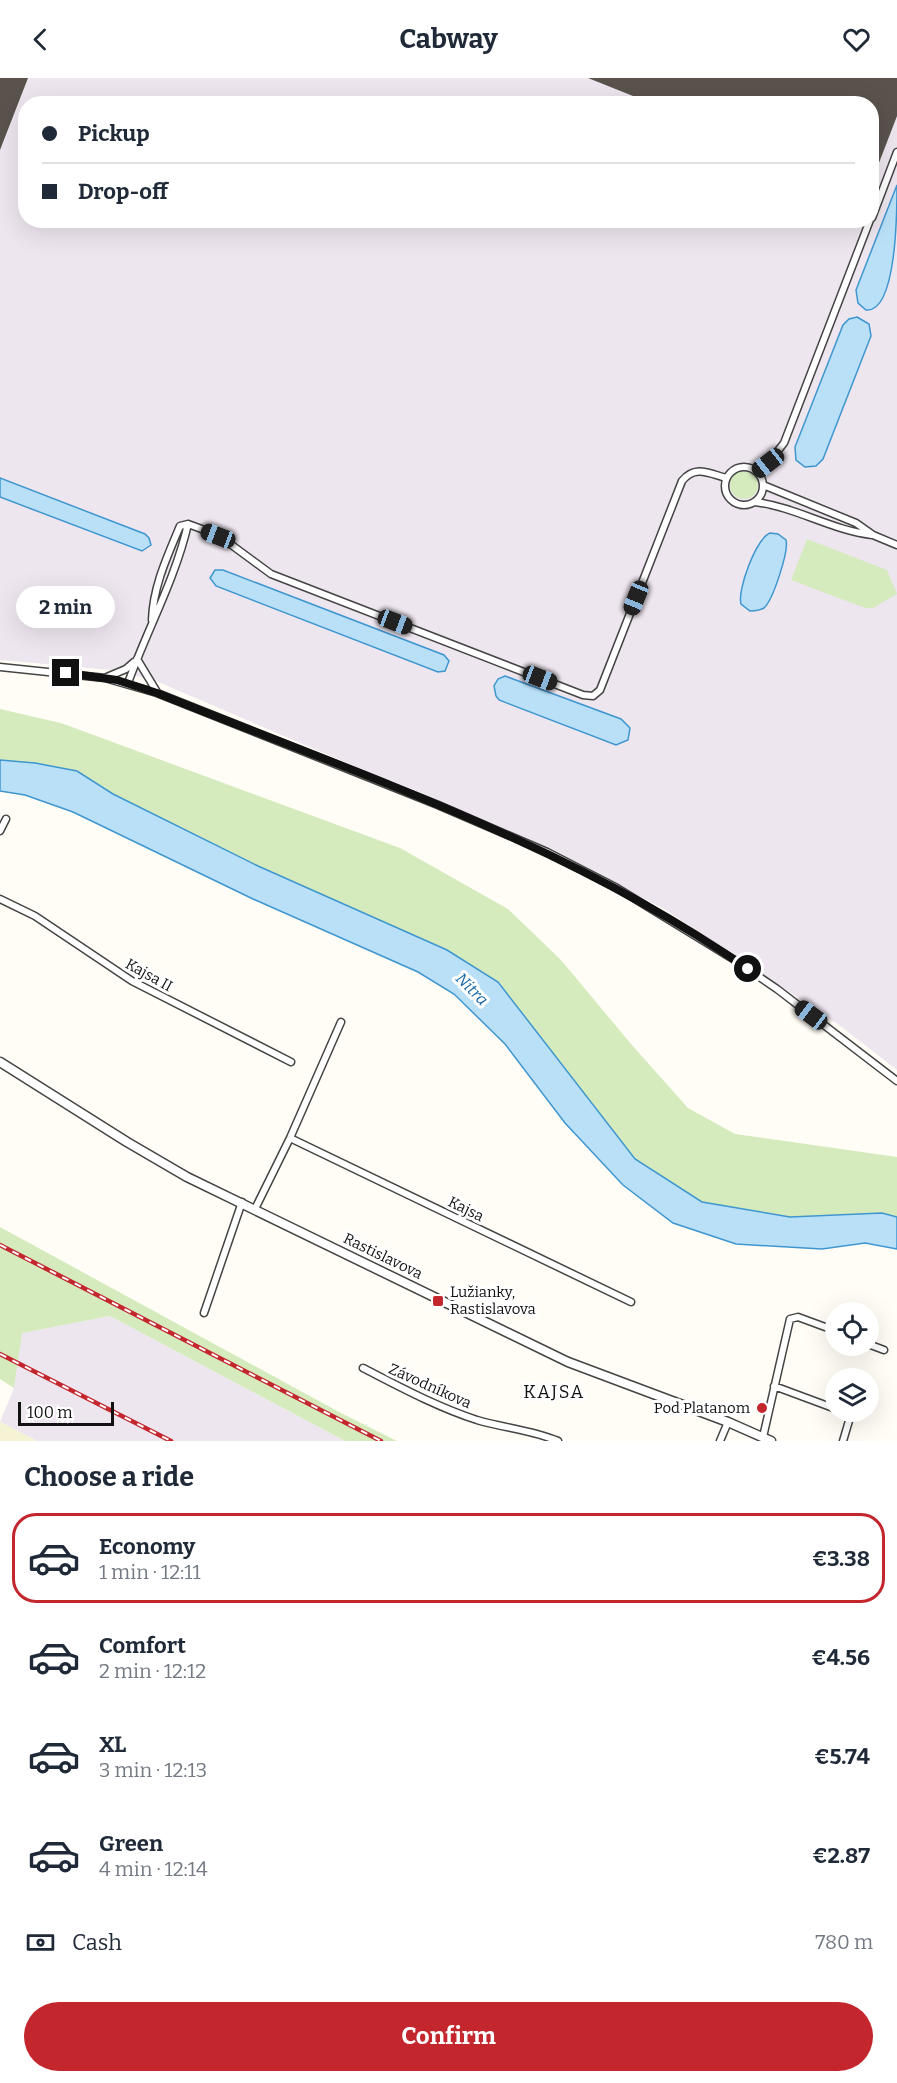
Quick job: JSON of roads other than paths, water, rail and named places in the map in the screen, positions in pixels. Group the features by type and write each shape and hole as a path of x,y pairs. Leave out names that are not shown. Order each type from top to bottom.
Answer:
{"street":[{"path":"879,198 897,152"},
{"path":"757,472 768,463 784,443 868,228"},
{"path":"755,502 763,485 757,472 744,466 730,472 726,478 726,495 739,505 755,502 774,504 852,533 873,535"},
{"path":"152,620 153,598 161,573 180,526 188,524 218,536 271,574 572,691 593,696 600,690 682,481 688,473 698,470 726,478"},
{"path":"763,485 855,523 873,535 897,544"},
{"path":"128,683 183,547 188,524"},
{"path":"105,678 126,669 137,659"},
{"path":"137,659 157,693"},
{"path":"0,667 105,678 128,683 438,805 547,852 617,888 742,965 897,1081"},
{"path":"0,831 6,819"},
{"name":"Kajsa II","path":"0,899 34,916 132,981 291,1062"},
{"path":"255,1209 290,1138 341,1022"},
{"name":"Rastislavova","path":"0,1062 127,1142 188,1177 568,1362 729,1422 771,1441"},
{"name":"Kajsa","path":"290,1138 631,1302"},
{"path":"204,1313 242,1202"},
{"path":"763,1437 790,1319 798,1317 825,1327"},
{"path":"879,1348 884,1350"},
{"name":"Závodníkova","path":"363,1368 433,1404 480,1421 523,1429 558,1441"},
{"path":"774,1386 825,1405"},
{"path":"720,1441 729,1422"},
{"path":"843,1441 849,1422"}],"water":[{"path":"897,185 897,216 889,278 884,295 876,307 866,310 858,303 856,290"},
{"path":"857,317 869,324 871,336 823,459 816,466 805,467 796,460 795,447 843,325 849,319"},
{"path":"0,478 145,534 151,545 142,551 0,497"},
{"path":"770,533 778,534 786,540 783,564 768,603 762,609 750,611 741,604 742,588 754,554"},
{"path":"215,570 223,570 444,655 449,661 445,671 438,672 216,586 210,578"},
{"path":"505,676 621,719 630,728 628,740 616,745 499,700 494,686 498,679"},
{"name":"Nitra","path":"0,760 35,763 77,771 113,794 258,866 447,950 498,982 635,1159 702,1202 790,1217 882,1213 897,1217 897,1249 865,1243 822,1249 736,1244 673,1223 623,1185 565,1123 505,1044 454,994 418,972 253,899 73,812 25,795 0,791"}],"railway":[{"path":"0,1245 381,1441"},
{"path":"0,1354 171,1441"}],"place":[{"name":"Lužianky, Rastislavova","path":"438,1301"},
{"name":"Pod Platanom","path":"762,1408"}],"district":[{"name":"KAJSA","path":"554,1392"}]}
